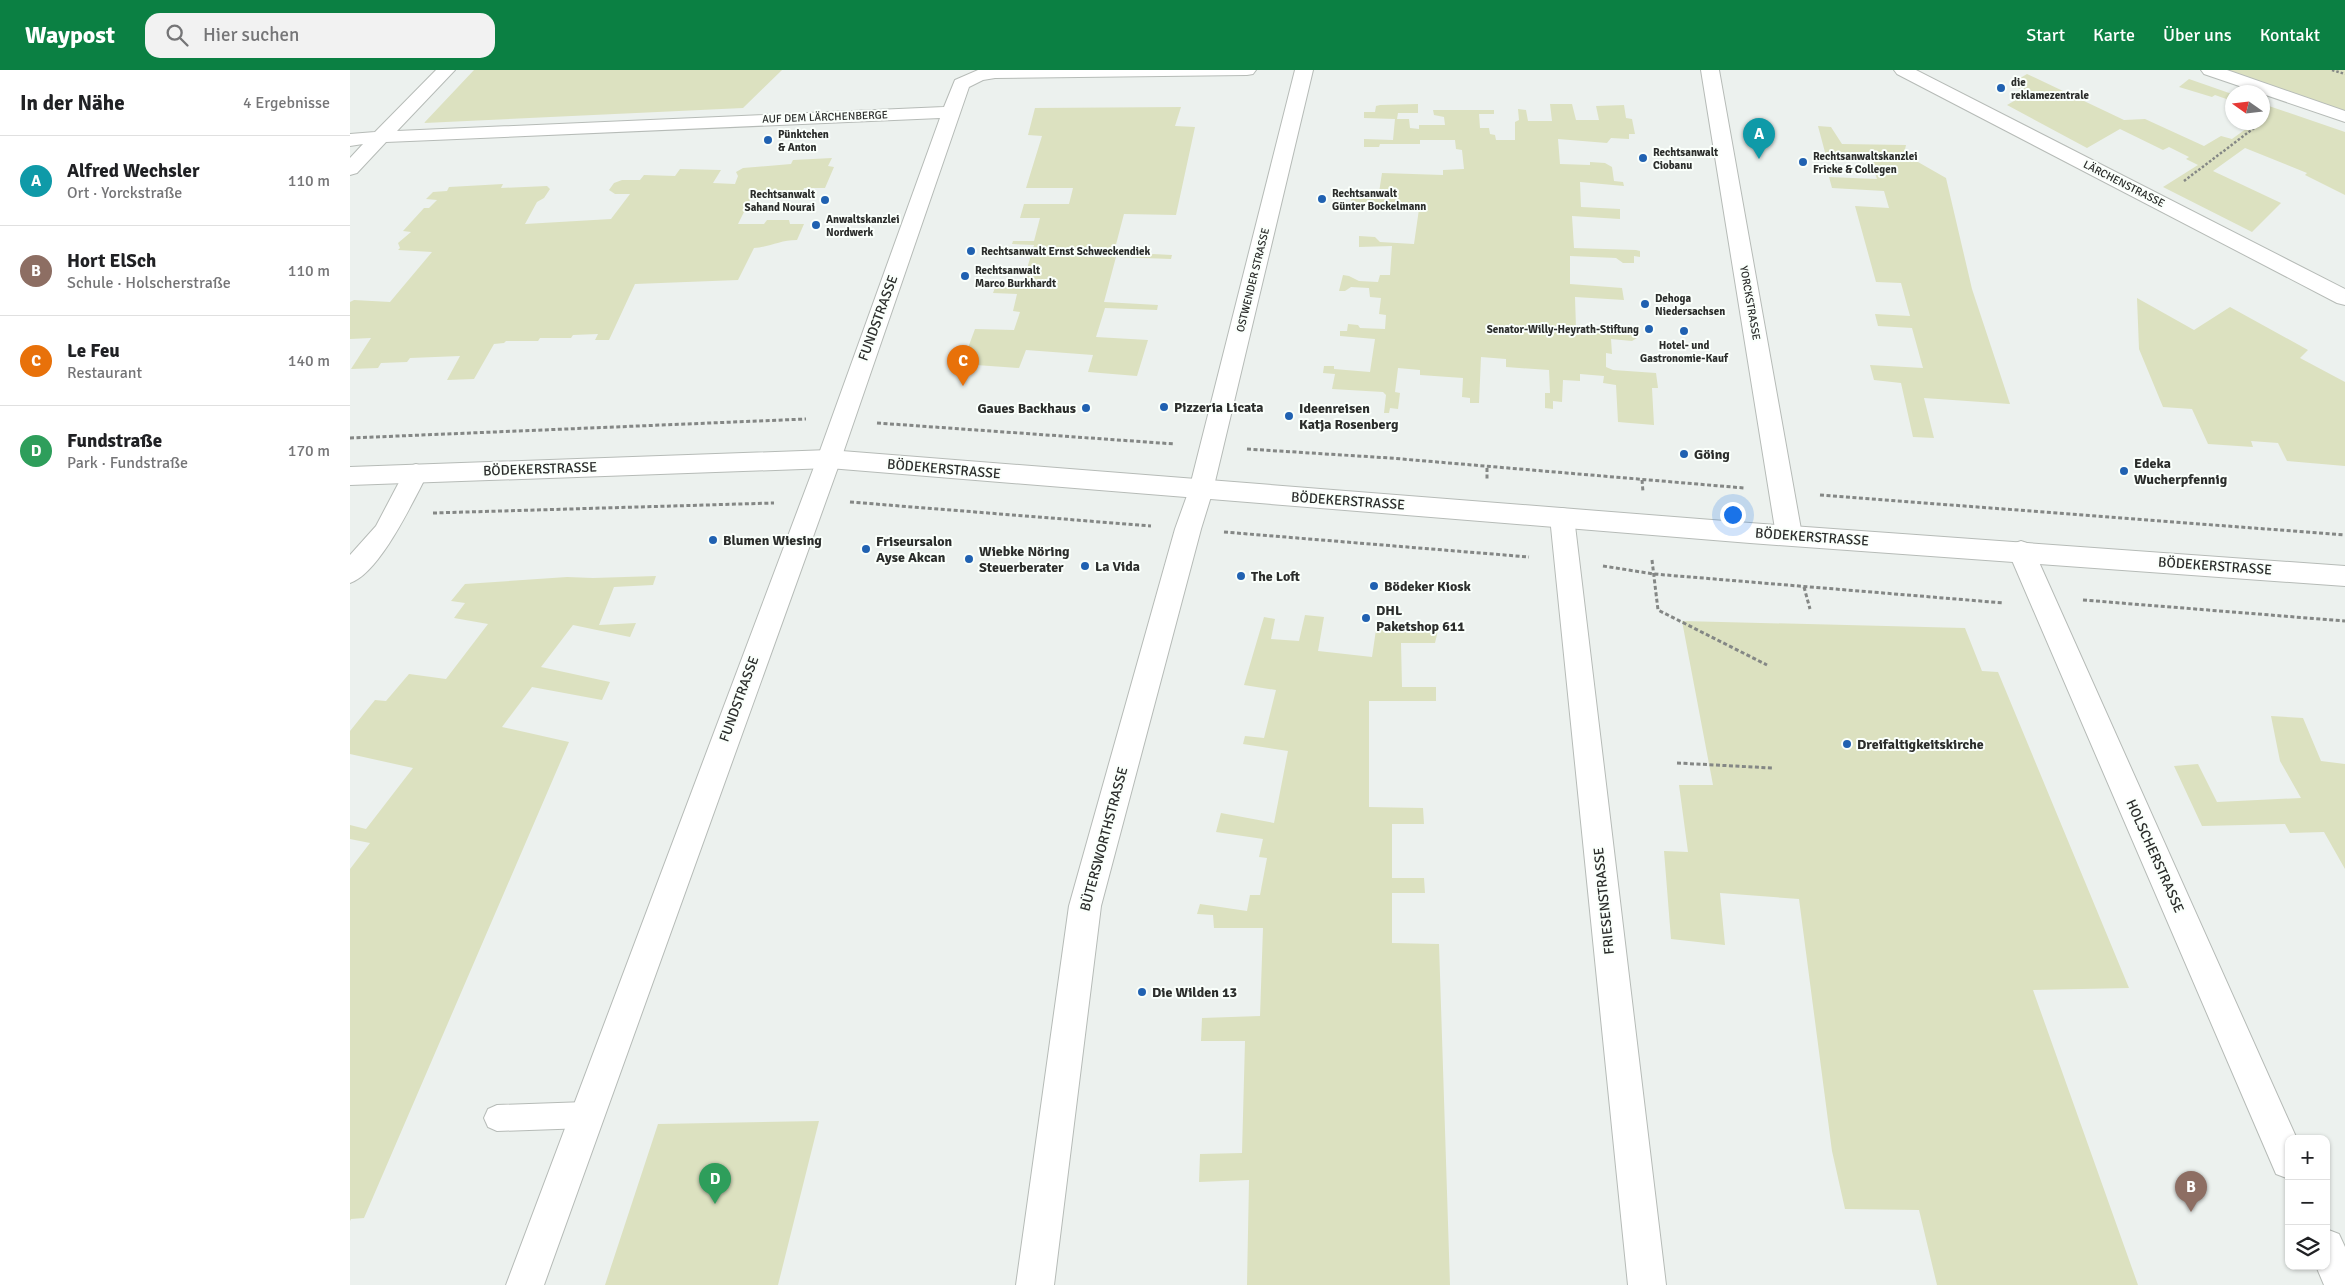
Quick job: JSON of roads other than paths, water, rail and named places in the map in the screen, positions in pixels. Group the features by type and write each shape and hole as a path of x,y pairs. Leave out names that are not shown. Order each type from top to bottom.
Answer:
{"street":[{"path":"350,169 446,70"},
{"path":"951,112 961,84 979,75 995,73 1247,70"},
{"name":"OSTWENDER STRASSE","path":"1201,490 1304,70"},
{"name":"YORCKSTRASSE","path":"1710,70 1789,535"},
{"name":"LÄRCHENSTRASSE","path":"1903,70 2345,298"},
{"path":"2210,70 2345,117"},
{"name":"AUF DEM LÄRCHENBERGE","path":"350,140 382,137 951,112"},
{"name":"FUNDSTRASSE","path":"526,1285 586,1115 829,459 951,112"},
{"name":"BÖDEKERSTRASSE","path":"350,476 829,459 1201,490 2345,576"},
{"path":"350,573 385,532 416,473"},
{"name":"BÜTERSWORTHSTRASSE","path":"1034,1285 1084,906 1188,530 1201,490"},
{"name":"FRIESENSTRASSE","path":"1562,517 1647,1285"},
{"name":"HOLSCHERSTRASSE","path":"2021,551 2285,1152"},
{"path":"2330,1255 2343,1285"}],"lane":[{"path":"496,1118 586,1115"}],"place":[{"name":"die reklamezentrale","path":"2001,88"},
{"name":"Pünktchen & Anton","path":"768,140"},
{"name":"Rechtsanwalt Ciobanu","path":"1643,158"},
{"name":"Alfred Wechsler","path":"1759,159"},
{"name":"Rechtsanwaltskanzlei Fricke & Collegen","path":"1803,162"},
{"name":"Rechtsanwalt Günter Bockelmann","path":"1322,199"},
{"name":"Rechtsanwalt Sahand Nourai","path":"825,200"},
{"name":"Anwaltskanzlei Nordwerk","path":"816,225"},
{"name":"Rechtsanwalt Ernst Schweckendiek","path":"971,251"},
{"name":"Rechtsanwalt Marco Burkhardt","path":"965,276"},
{"name":"Dehoga Niedersachsen","path":"1645,304"},
{"name":"Senator-Willy-Heyrath-Stiftung","path":"1649,329"},
{"name":"Hotel- und Gastronomie-Kauf","path":"1684,331"},
{"name":"Le Feu","path":"963,386"},
{"name":"Pizzeria Licata","path":"1164,407"},
{"name":"Gaues Backhaus","path":"1086,408"},
{"name":"Ideenreisen Katja Rosenberg","path":"1289,416"},
{"name":"Göing","path":"1684,454"},
{"name":"Edeka Wucherpfennig","path":"2124,471"},
{"name":"Blumen Wiesing","path":"713,540"},
{"name":"Friseursalon Ayse Akcan","path":"866,549"},
{"name":"Wiebke Nöring Steuerberater","path":"969,559"},
{"name":"La Vida","path":"1085,566"},
{"name":"The Loft","path":"1241,576"},
{"name":"Bödeker Kiosk","path":"1374,586"},
{"name":"DHL Paketshop 611","path":"1366,618"},
{"name":"Dreifaltigkeitskirche","path":"1847,744"},
{"name":"Die Wilden 13","path":"1142,992"},
{"name":"Fundstraße","path":"715,1204"},
{"name":"Hort ElSch","path":"2191,1212"}]}
